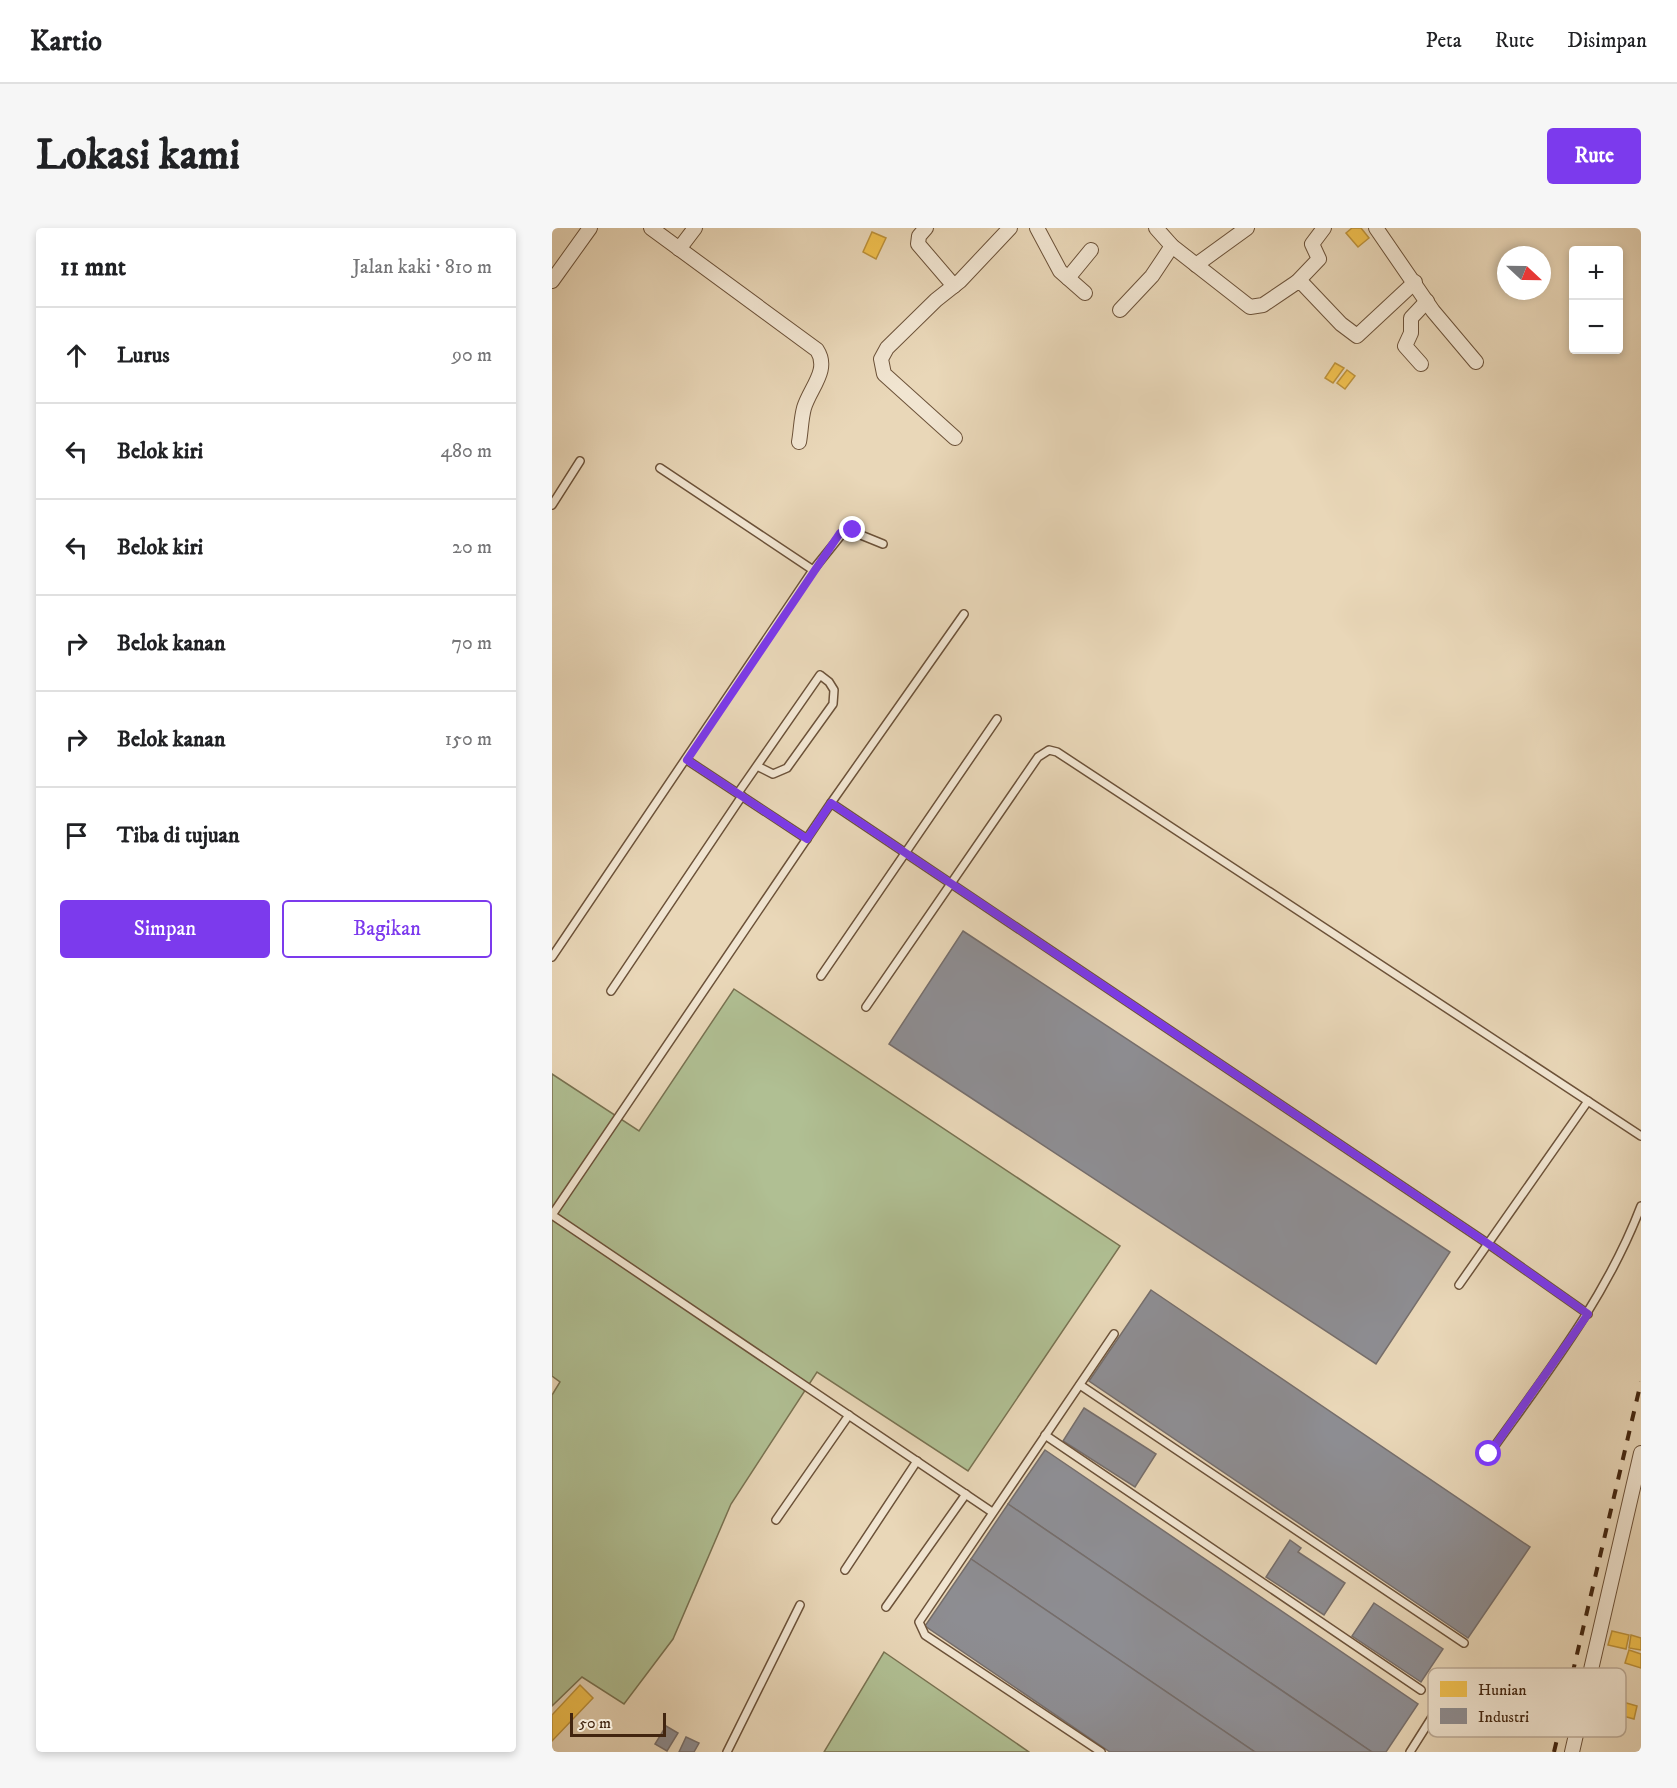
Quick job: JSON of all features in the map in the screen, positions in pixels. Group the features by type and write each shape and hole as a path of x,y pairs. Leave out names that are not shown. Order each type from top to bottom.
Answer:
{"street":[{"path":"552,281 590,228"},
{"path":"651,228 804,339 821,357 821,371 804,411 799,442"},
{"path":"680,249 695,228"},
{"path":"926,228 917,240 918,244 954,285"},
{"path":"1037,228 1053,262 1084,292"},
{"path":"1156,228 1172,246 1250,307 1263,305 1297,282 1319,259 1312,244 1324,228"},
{"path":"1196,265 1247,228"},
{"path":"1376,228 1427,301 1476,362"},
{"path":"956,438 884,374 880,366 887,348 954,285 1001,231"},
{"path":"1120,310 1152,276 1172,246"},
{"path":"1068,278 1092,250"},
{"path":"1297,282 1303,284 1341,324 1357,336 1415,282"},
{"path":"1421,364 1405,346 1411,333 1411,318 1427,301"},
{"path":"1591,1668 1641,1453"},
{"path":"1572,1752 1575,1737"}],"lane":[{"path":"552,505 579,461"},
{"path":"660,468 813,570"},
{"path":"552,957 813,570 846,529 883,544"},
{"path":"964,614 831,803 552,1215 992,1512"},
{"path":"611,991 757,766 820,675 830,682 834,690 833,704 787,768 773,774 757,766"},
{"path":"821,976 997,719"},
{"path":"866,1007 1038,757 1049,750 1057,752 1641,1136"},
{"path":"687,760 807,839"},
{"path":"831,803 1487,1243 1588,1314"},
{"path":"1459,1285 1588,1101"},
{"path":"1489,1454 1588,1314 1626,1245 1641,1206"},
{"path":"1101,1752 921,1631 919,1622 1114,1334"},
{"path":"1080,1385 1464,1643"},
{"path":"776,1521 849,1415"},
{"path":"1045,1435 1421,1690"},
{"path":"845,1570 918,1461"},
{"path":"886,1607 966,1494"},
{"path":"727,1752 801,1605"},
{"path":"1410,1752 1428,1724"}],"green space":[{"path":"734,989 1120,1246 968,1471 817,1372 731,1504 673,1639 624,1704 582,1677 552,1706 552,1395 560,1382 552,1376 552,1074 639,1131"},
{"path":"884,1652 1029,1752 824,1752"}],"building: Hunian":[{"path":"1352,228 1361,228 1369,238 1358,247 1346,233"},
{"path":"872,232 886,238 876,259 863,252"},
{"path":"1335,363 1344,368 1333,383 1325,378"},
{"path":"1347,370 1355,376 1345,389 1337,383"},
{"path":"1612,1631 1629,1635 1626,1649 1608,1645"},
{"path":"1631,1635 1641,1638 1641,1650 1629,1648"},
{"path":"1629,1650 1641,1654 1641,1668 1625,1663"},
{"path":"580,1685 593,1698 552,1741 552,1715"},
{"path":"1626,1703 1637,1706 1634,1719 1626,1717"}],"building: Industri":[{"path":"963,931 1450,1252 1376,1364 889,1044"},
{"path":"1151,1290 1530,1547 1468,1638 1089,1381"},
{"path":"1084,1408 1156,1454 1135,1487 1063,1441"},
{"path":"1045,1450 1418,1704 1386,1752 1372,1752 1008,1504"},
{"path":"1008,1504 1372,1752 1255,1752 971,1559"},
{"path":"1290,1540 1301,1548 1298,1552 1345,1583 1324,1615 1266,1577"},
{"path":"971,1559 1255,1752 1110,1752 925,1626"},
{"path":"1374,1603 1443,1649 1430,1668 1428,1668 1421,1682 1352,1636"},
{"path":"666,1726 678,1733 667,1751 655,1744"},
{"path":"686,1737 699,1743 694,1752 679,1752"}],"railway":[{"path":"1574,1668 1641,1382"},
{"path":"1554,1752 1558,1737"}],"route":[{"path":"853,530 846,529 840,533 813,570 687,760 807,839 831,803 1487,1243 1588,1314 1489,1454"}]}
